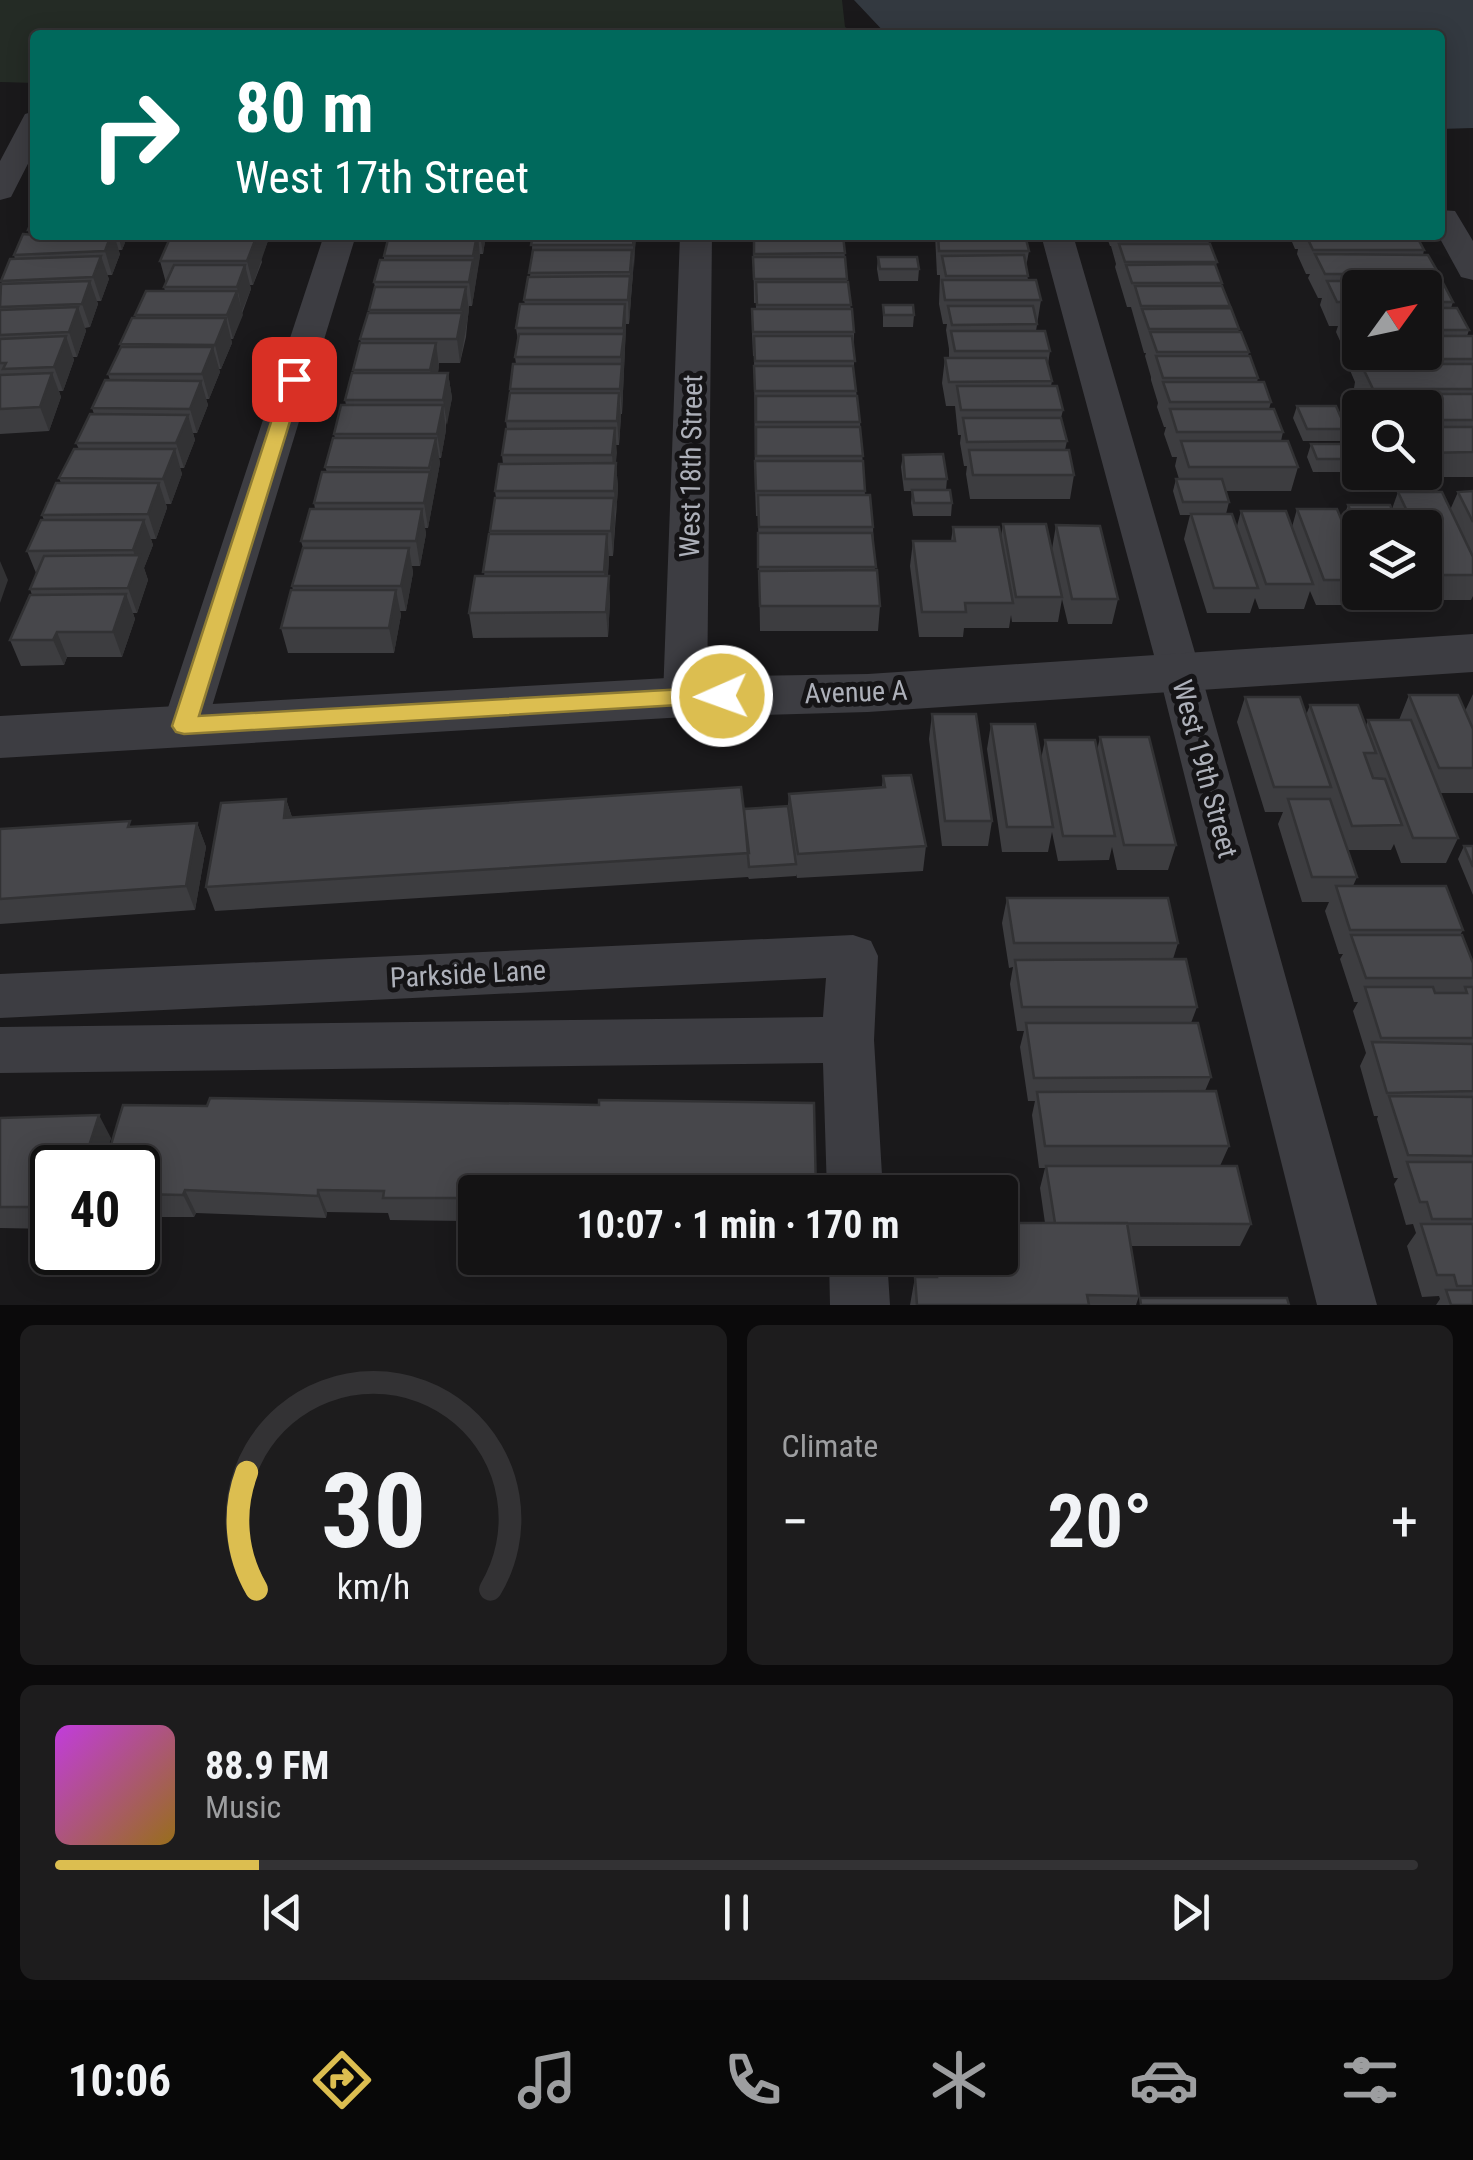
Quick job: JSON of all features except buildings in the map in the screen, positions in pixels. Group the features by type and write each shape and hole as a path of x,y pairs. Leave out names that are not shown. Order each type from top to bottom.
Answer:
{"street":[{"path":"0,190 30,130"},
{"path":"1445,220 1473,270"},
{"path":"184,726 338,240"},
{"name":"West 18th Street","path":"685,696 696,240"},
{"name":"West 19th Street","path":"1057,240 1179,670 1347,1305"},
{"name":"Avenue A","path":"0,737 685,696 868,693 1473,653"},
{"name":"Parkside Lane","path":"0,996 853,956 848,1040 854,1175"},
{"path":"0,1050 848,1040"},
{"path":"859,1275 860,1305"}],"shaded area":[{"path":"0,0 842,0 845,27 850,30 30,30 30,83 0,82"},
{"path":"854,0 1473,0 1473,128 1445,129 1445,30 882,30"}],"route":[{"path":"294,379 184,726 722,696"}]}
